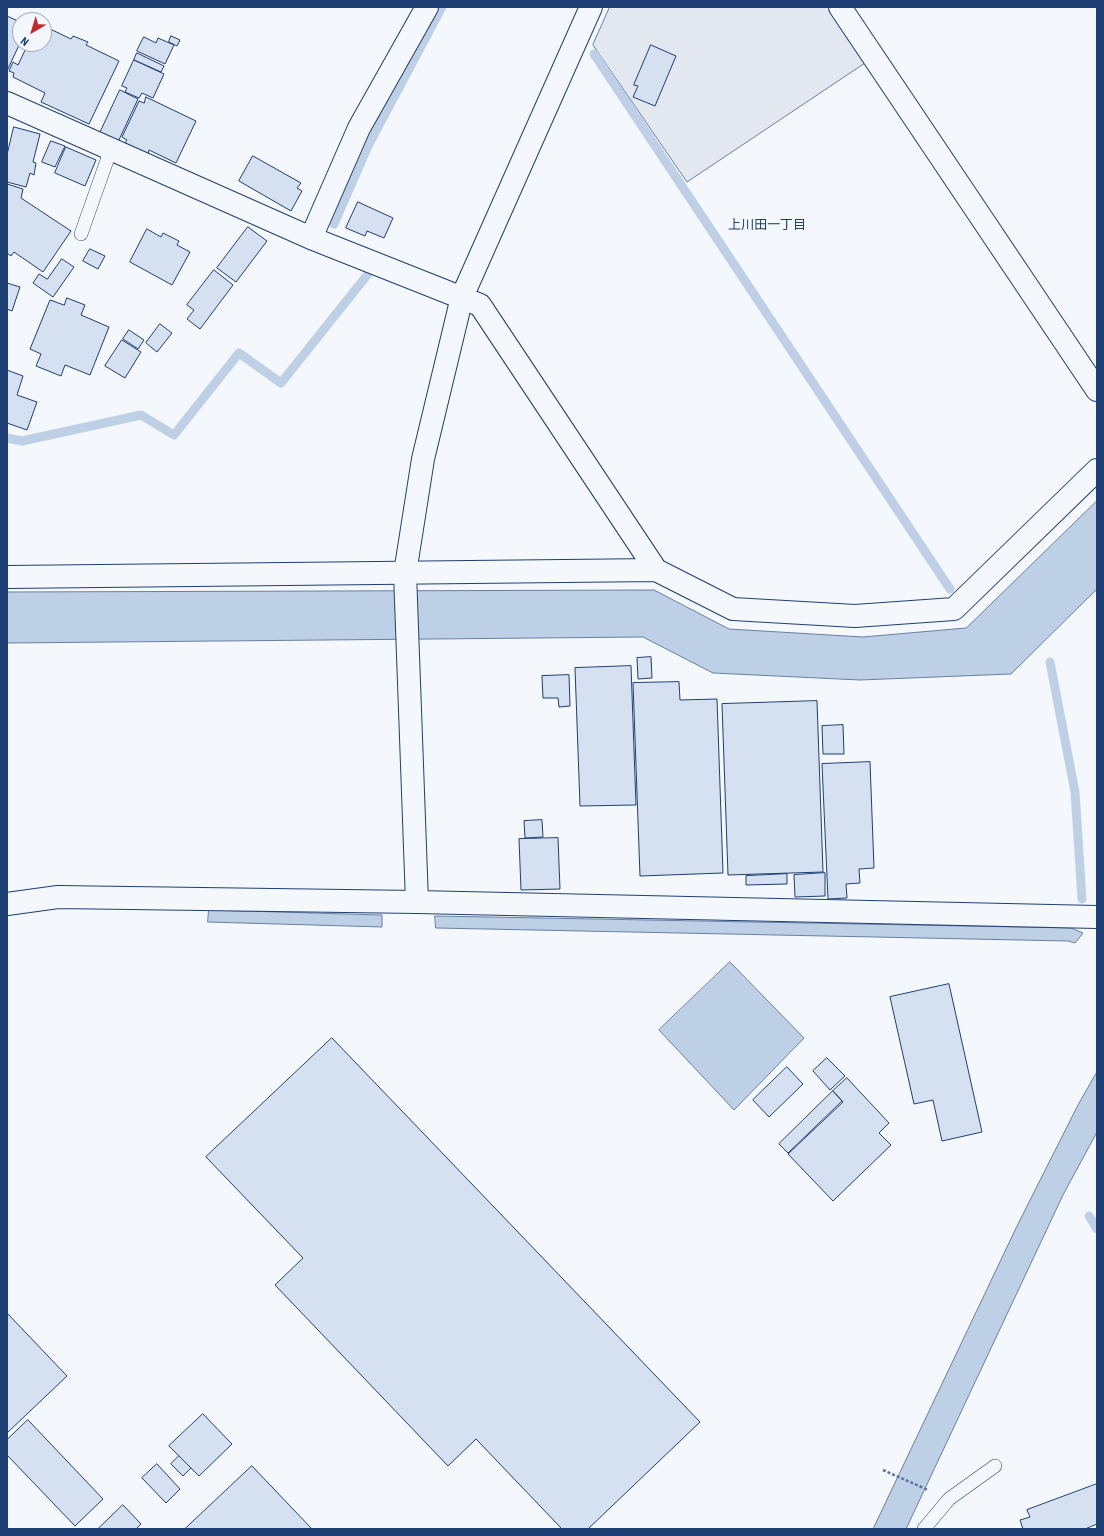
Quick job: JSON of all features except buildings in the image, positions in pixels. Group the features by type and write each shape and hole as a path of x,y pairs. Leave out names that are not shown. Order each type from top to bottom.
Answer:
{"street":[{"path":"311,238 359,128 427,7"},
{"path":"417,902 405,577 423,459 462,297 591,7"},
{"path":"840,7 1097,390"},
{"path":"7,104 311,238 480,305 656,570"},
{"path":"7,577 405,577 656,570 734,609 855,616 954,609 1097,470"},
{"path":"7,904 58,897 417,902 1097,917"}],"lane":[{"path":"81,234 111,149"},
{"path":"924,1529 948,1499 995,1466"}],"path":[{"path":"883,1470 934,1493"}],"shaded area":[{"path":"610,7 828,7 865,63 687,182 593,45"}],"water":[{"path":"1097,501 1097,589 1011,674 860,680 713,673 643,637 7,643 7,592 654,590 729,629 863,637 966,628"},
{"path":"209,910 382,915 382,927 208,922"},
{"path":"435,916 1071,928 1083,933 1075,943 1068,941 436,928"},
{"path":"730,962 804,1038 734,1110 659,1030"},
{"path":"1097,1072 1097,1132 1063,1195 906,1529 873,1529 1017,1226 1078,1105"}],"waterway":[{"path":"334,224 368,146 442,7"},
{"path":"594,54 950,589"},
{"path":"7,438 22,441 141,415 174,435 239,353 281,383 368,274"},
{"path":"1050,662 1075,792 1082,899"},
{"path":"1089,1216 1097,1229"}],"district":[{"name":"上川田一丁目","path":"767,226"}]}
